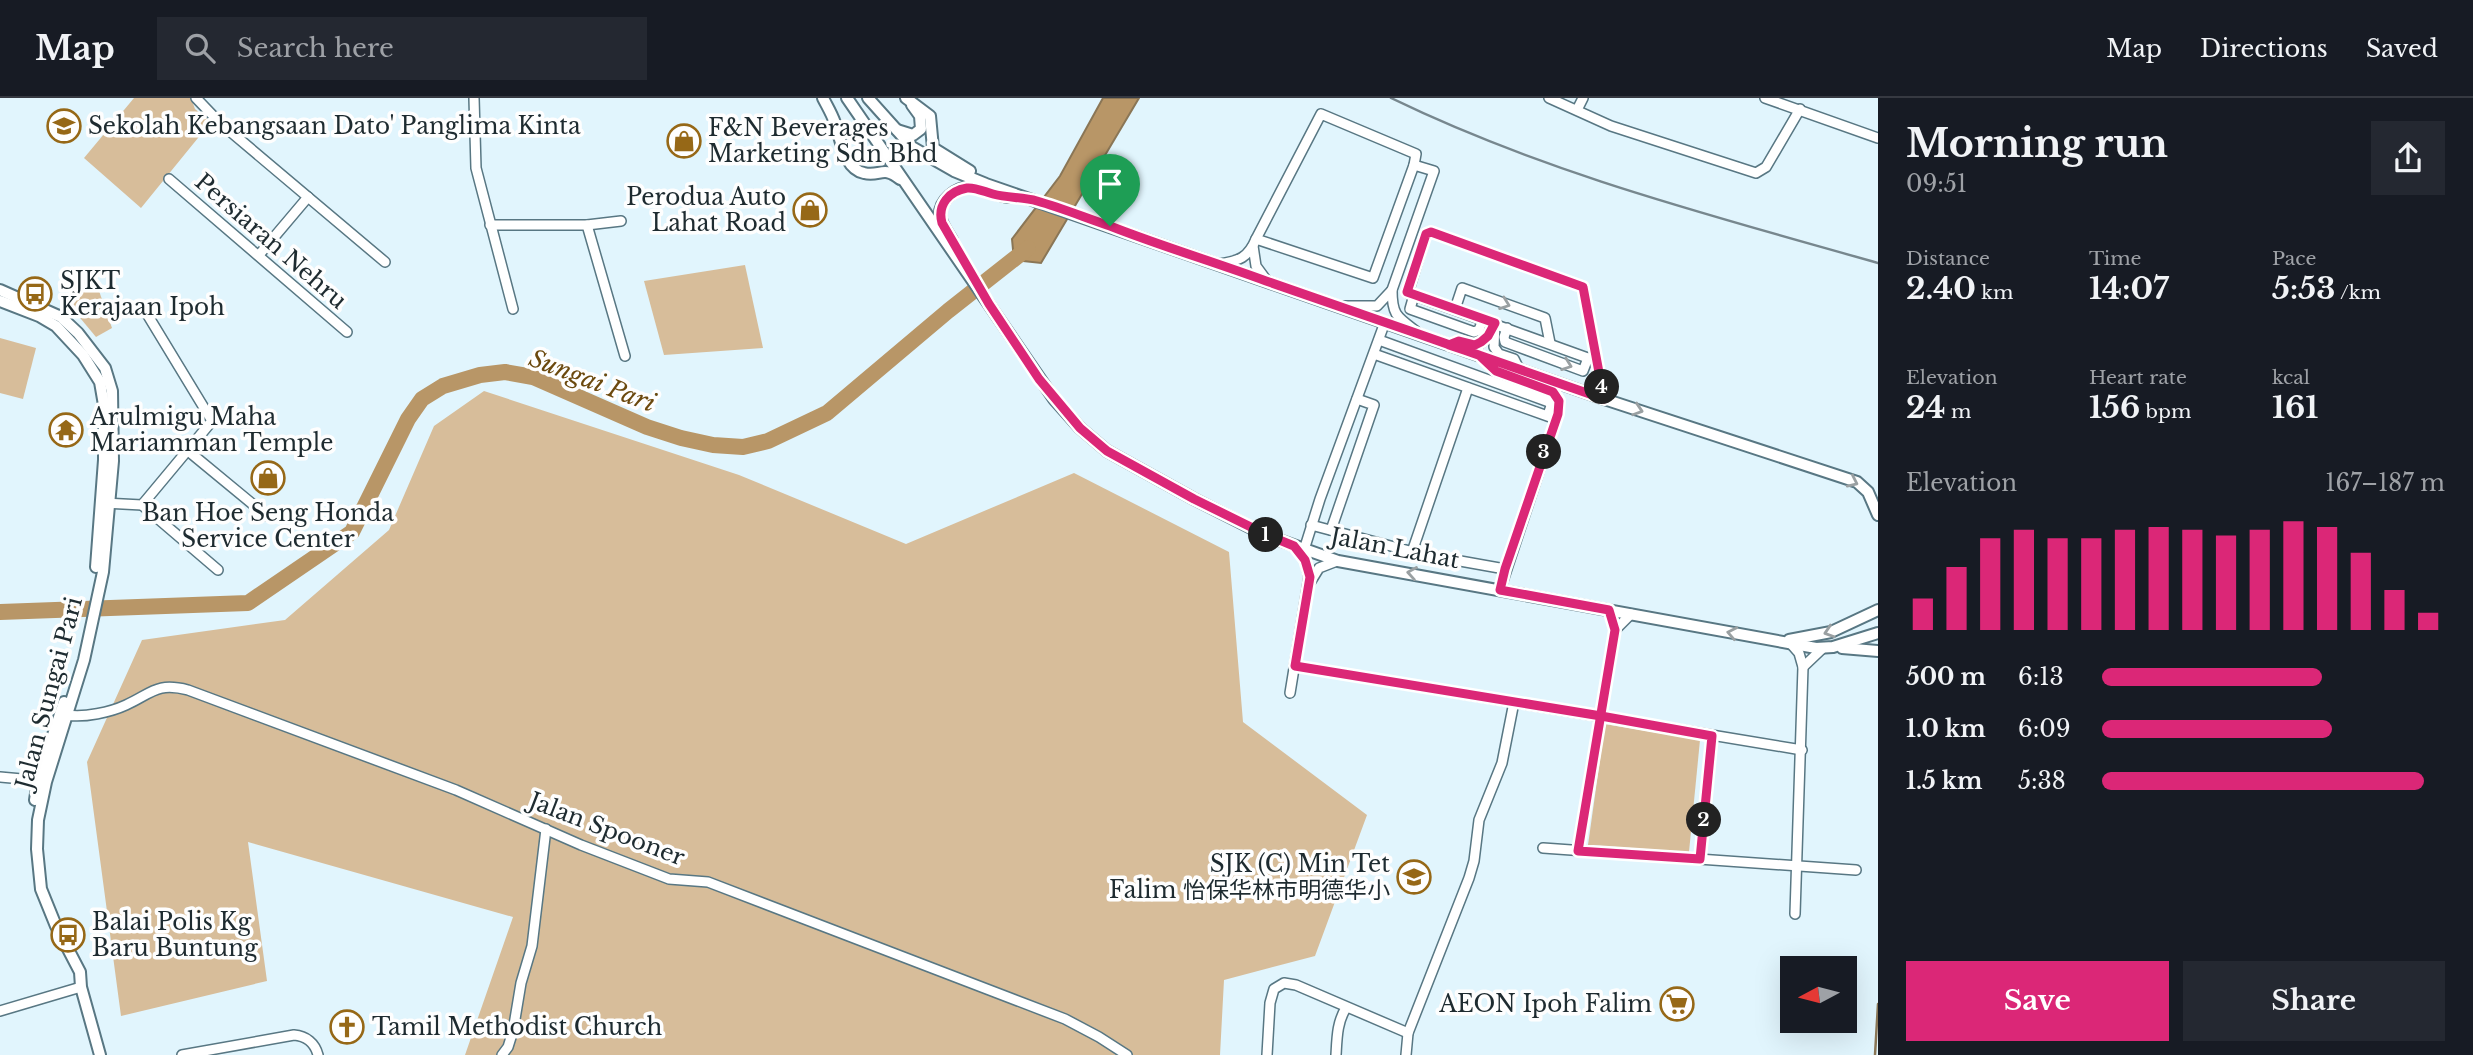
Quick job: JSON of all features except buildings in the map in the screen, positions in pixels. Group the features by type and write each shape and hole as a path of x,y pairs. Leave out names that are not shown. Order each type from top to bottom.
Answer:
{"main road":[{"path":"824,98 848,161 854,168 864,173 886,171 908,185"},
{"name":"Jalan Lahat","path":"847,98 1054,399 1080,428 1107,451 1194,499 1265,534 1338,561 1792,645 1828,648 1878,633"},
{"path":"868,98 895,130 918,151 954,171 1604,399 1857,482 1865,488 1876,506 1878,515"},
{"path":"895,130 913,135 921,129 920,116 907,99"},
{"path":"907,99 930,116 931,145 935,151 986,184"},
{"path":"854,168 867,168 876,164 881,159 881,146"},
{"path":"978,287 942,223 941,205 955,192 969,187 996,195 1035,200"},
{"name":"Jalan Sungai Pari","path":"4,297 56,326 71,340 95,373 103,393 104,405 106,503 99,571 67,715 42,781"},
{"path":"1777,642 1823,634 1856,622 1878,610"},
{"path":"1828,648 1878,650"},
{"name":"Jalan Sungai Pari","path":"81,659 42,781 31,849 34,884 41,907 68,959 76,983 81,987 100,1055"}],"street":[{"path":"196,98 219,122 385,262"},
{"path":"474,98 476,168 513,309"},
{"path":"1549,98 1611,126 1756,173 1766,167 1800,109"},
{"path":"1577,110 1583,98"},
{"path":"1765,98 1878,138"},
{"path":"1219,264 1242,260 1255,243 1321,114 1414,152 1417,157 1373,278 1255,243"},
{"path":"1414,165 1434,170 1392,290 1392,305 1398,318 1422,335"},
{"name":"Persiaran Nehru","path":"169,179 347,332"},
{"path":"258,255 308,197"},
{"path":"490,225 587,225 621,221"},
{"path":"587,225 625,356"},
{"path":"1592,359 1408,293 1426,234 1431,232 1577,284 1585,291 1592,359 1604,399"},
{"path":"1255,243 1256,266 1267,281"},
{"path":"1455,309 1462,288 1474,292 1545,318 1550,343"},
{"path":"1337,306 1377,306 1392,290"},
{"path":"1414,295 1410,309 1474,332 1479,330 1483,319"},
{"path":"142,505 212,421 147,314"},
{"path":"1290,693 1309,586 1308,568 1299,548 1311,525 1385,322"},
{"path":"1449,345 1459,341 1475,345 1488,336 1495,323"},
{"path":"1495,323 1494,347 1499,354 1514,359 1519,369"},
{"path":"1507,328 1505,342 1583,371 1592,359"},
{"path":"1379,340 1549,402 1552,417"},
{"path":"1374,355 1552,417"},
{"path":"1479,355 1496,371 1553,392 1559,401 1500,590"},
{"path":"1412,552 1468,388"},
{"path":"1331,530 1374,405 1357,399"},
{"path":"187,450 267,516"},
{"path":"106,503 142,505 218,570"},
{"path":"1311,525 1412,552 1505,569"},
{"path":"1309,586 1319,568 1338,561"},
{"path":"1578,851 1615,630 1609,610"},
{"path":"1615,630 1631,614"},
{"path":"1792,645 1799,653 1803,667 1795,914"},
{"path":"1803,667 1828,648"},
{"path":"1295,666 1802,750"},
{"name":"Jalan Spooner","path":"67,715 110,710 127,704 152,689 174,687 443,786 669,879 708,882 1065,1019 1127,1055"},
{"path":"1406,1055 1408,1033 1469,878 1479,820 1502,763 1514,702"},
{"path":"1700,859 1712,736"},
{"path":"0,777 42,781"},
{"path":"505,1054 513,1031 521,983 532,946 545,829"},
{"path":"1543,848 1856,870"},
{"path":"1267,1055 1270,1003 1274,989 1284,983 1296,985 1408,1033"},
{"path":"0,1011 81,987"},
{"path":"1336,1055 1340,1017 1346,1008"},
{"path":"182,1055 294,1035 309,1040 318,1055"}],"shaded area":[{"path":"134,98 191,98 195,109 211,122 141,208 84,158"},
{"path":"1103,98 1139,98 1041,263 1014,260 1012,239 1060,176"},
{"path":"745,265 763,348 664,355 644,281"},
{"path":"92,271 112,328 96,337 66,301"},
{"path":"0,338 36,348 23,399 0,393"},
{"path":"484,391 739,475 906,544 1074,473 1229,552 1243,722 1367,815 1315,956 1224,980 1220,1055 465,1055 513,917 248,842 267,981 121,1016 87,762 142,640 285,620 389,530 434,426"},
{"path":"1605,724 1700,740 1689,852 1588,845"}],"waterway":[{"name":"Sungai Pari","path":"0,612 248,603 352,532 408,419 422,399 443,386 480,375 505,372 533,377 647,427 681,438 713,445 743,447 768,441 827,413 1028,248"},
{"path":"1875,1055 1878,1004"}],"railway":[{"path":"1391,98 1449,125 1569,171 1692,210 1878,263"}],"place":[{"name":"Sekolah Kebangsaan Dato' Panglima Kinta","path":"64,126"},
{"name":"F&N Beverages Marketing Sdn Bhd","path":"684,141"},
{"name":"Perodua Auto Lahat Road","path":"810,210"},
{"name":"SJKT Kerajaan Ipoh","path":"35,294"},
{"name":"Arulmigu Maha Mariamman Temple","path":"66,430"},
{"name":"Ban Hoe Seng Honda Service Center","path":"268,478"},
{"name":"SJK (C) Min Tet Falim 怡保华林市明德华小","path":"1414,877"},
{"name":"Balai Polis Kg Baru Buntung","path":"68,935"},
{"name":"AEON Ipoh Falim","path":"1677,1004"},
{"name":"Tamil Methodist Church","path":"347,1027"}],"route":[{"path":"1110,226 1035,200 996,195 969,187 947,198 941,205 940,214 942,223 989,304 1039,379 1080,428 1107,451 1194,499 1294,546 1300,552 1310,577 1295,666 1601,716 1712,736 1700,859 1578,851 1590,783 1601,716 1609,671 1615,630 1609,610 1500,590 1558,414 1559,401 1553,392 1496,371 1479,355 1449,345 1459,341 1475,345 1486,339 1495,323 1407,292 1428,232 1583,287 1604,399 1479,355 1449,345 1317,299 1219,264 1147,241 1110,226"}]}
